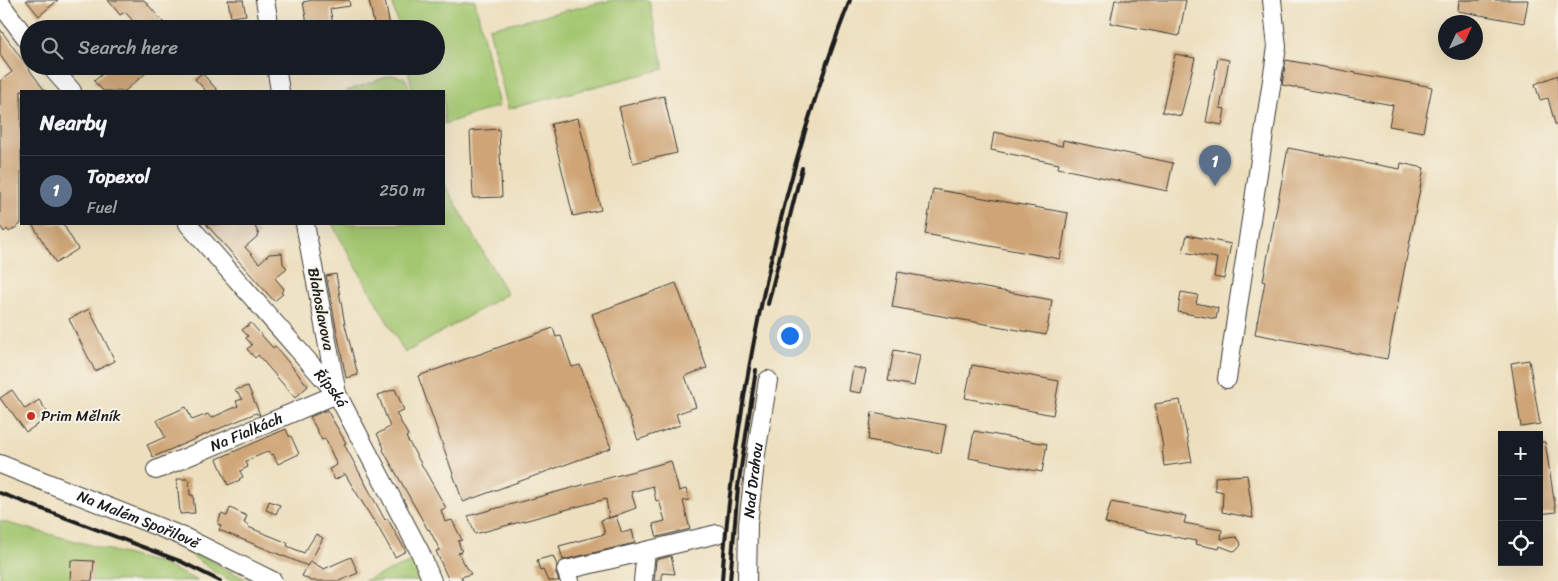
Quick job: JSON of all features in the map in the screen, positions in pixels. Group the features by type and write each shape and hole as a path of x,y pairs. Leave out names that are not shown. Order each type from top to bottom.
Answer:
{"street":[{"path":"265,0 268,20"},
{"path":"1227,378 1277,47 1272,0"},
{"path":"0,3 20,30"},
{"path":"58,75 71,90"},
{"path":"275,90 276,75"},
{"name":"Řípská","path":"189,225 337,394 420,552 432,581"},
{"name":"Blahoslavova","path":"305,225 337,394"},
{"name":"Nad Drahou","path":"747,581 748,524 756,454 768,380"},
{"name":"Na Fialkách","path":"156,470 337,394"},
{"name":"Na Malém Spořilově","path":"0,464 184,537 273,581"},
{"path":"570,581 566,570 717,534"},
{"path":"643,581 646,551"}],"green space":[{"path":"392,0 475,0 499,106 445,124 445,90 413,90 409,75 445,75 445,20 397,20"},
{"path":"612,0 649,0 664,69 508,109 489,28"},
{"path":"392,75 405,78 411,90 349,90"},
{"path":"445,185 507,294 405,353 333,225 445,225"},
{"path":"0,521 162,564 198,581 0,581"},
{"path":"187,548 200,553 209,560 249,581 232,581 216,573 183,549"},
{"path":"415,562 423,581 364,581"}],"building":[{"path":"26,0 58,0 39,16"},
{"path":"108,0 144,0 161,20 132,20 125,12 120,15"},
{"path":"228,0 243,0 246,15 231,17"},
{"path":"313,0 349,0 350,6 330,9 332,20 306,20 303,2"},
{"path":"369,0 385,0 389,20 373,20"},
{"path":"1115,0 1186,0 1179,36 1110,23"},
{"path":"1459,0 1528,0 1524,23 1458,11"},
{"path":"0,29 20,57 20,75 33,75 44,90 20,90 20,225 9,232 7,229 4,232 0,226 0,81 12,72 0,55"},
{"path":"1175,54 1195,58 1181,116 1162,112"},
{"path":"1218,58 1229,60 1220,108 1225,109 1222,125 1206,122"},
{"path":"1286,60 1432,87 1423,132 1389,126 1393,105 1282,85"},
{"path":"101,75 144,75 126,90 102,90 94,81"},
{"path":"200,75 204,75 217,90 205,90 195,79"},
{"path":"1558,75 1558,124 1555,124 1548,98 1540,100 1535,84"},
{"path":"664,96 677,153 633,163 619,107"},
{"path":"578,118 601,210 573,216 551,124"},
{"path":"499,129 502,197 473,198 470,131"},
{"path":"994,132 1062,146 1063,140 1173,163 1167,191 1058,168 1059,164 991,150"},
{"path":"1288,148 1400,169 1401,163 1424,168 1387,359 1255,334"},
{"path":"933,189 1068,213 1060,259 925,234"},
{"path":"33,225 64,225 78,249 56,263"},
{"path":"207,225 254,225 259,235 245,247 259,263 269,254 282,253 283,264 287,268 275,278 284,289 281,292 283,294 274,301"},
{"path":"1187,235 1231,244 1224,279 1214,277 1217,258 1183,252"},
{"path":"898,272 1052,300 1046,335 892,307"},
{"path":"336,274 345,325 358,375 346,378 326,276"},
{"path":"676,283 707,368 685,376 696,407 676,414 680,425 638,440 592,314"},
{"path":"1181,292 1198,295 1196,303 1218,308 1216,319 1178,312"},
{"path":"89,309 115,361 95,371 69,319"},
{"path":"251,323 273,348 275,346 308,386 295,398 258,355 255,358 247,349 252,345 246,338 248,336 242,330"},
{"path":"553,328 556,337 561,336 572,367 580,365 611,448 463,502 418,376"},
{"path":"894,350 920,355 914,386 888,381"},
{"path":"1529,360 1540,424 1521,427 1511,363"},
{"path":"972,365 1059,381 1053,415 965,398"},
{"path":"853,367 866,370 861,393 849,391"},
{"path":"248,386 260,415 256,413 153,457 147,445 165,437 157,420 186,407 192,420 208,414 211,418 238,406 236,401 243,399 235,390"},
{"path":"395,389 404,410 396,413 408,435 406,437 446,508 441,510 445,522 452,520 462,540 458,541 462,552 458,553 471,574 461,577 463,581 449,581 436,551 440,550 383,450 384,448 377,434 390,427 378,395"},
{"path":"12,390 25,409 39,400 50,416 26,432 0,398"},
{"path":"1180,400 1192,462 1164,466 1163,447 1155,404"},
{"path":"327,410 385,520 387,518 406,551 395,557 345,474 335,480 329,469 337,465 325,438 322,440 310,417"},
{"path":"872,412 946,425 941,453 868,440"},
{"path":"286,429 299,454 278,464 273,454 271,455 269,451 246,461 248,467 240,471 243,477 228,485 217,459"},
{"path":"974,431 1047,444 1042,472 969,458"},
{"path":"1543,442 1545,442 1556,512 1543,514"},
{"path":"671,461 679,491 686,489 689,500 683,501 690,529 657,537 653,524 665,521 659,500 656,501 653,486 631,492 636,508 609,518 606,499 475,534 468,516"},
{"path":"1247,475 1253,518 1222,512 1223,492 1215,490 1215,477"},
{"path":"177,479 189,479 190,495 193,495 195,513 180,514"},
{"path":"269,501 280,505 276,514 266,510"},
{"path":"1111,502 1186,516 1184,523 1222,530 1221,539 1236,537 1241,545 1237,550 1233,551 1220,546 1219,549 1195,544 1196,541 1107,524 1105,523"},
{"path":"230,508 247,516 244,523 248,527 288,543 287,546 304,553 316,534 323,538 308,566 219,530 221,526 218,524 221,514 227,516"},
{"path":"616,516 622,533 632,530 635,543 563,560 559,546 605,534 601,520"},
{"path":"553,556 557,565 556,573 559,581 548,581 543,570 540,571 537,560"},
{"path":"671,556 675,574 662,573 662,581 654,581 656,560"},
{"path":"351,557 358,573 339,581 311,581 302,576 310,561 324,569"},
{"path":"71,560 94,561 92,581 70,581"}],"railway":[{"path":"722,581 734,461 772,254 807,126 834,42 850,0"},
{"path":"768,304 802,168"},
{"path":"730,581 738,487 756,370"},
{"path":"0,493 180,561 220,581"}],"place":[{"name":"Topexol","path":"1215,186"},
{"name":"Prim Mělník","path":"31,416"}]}
